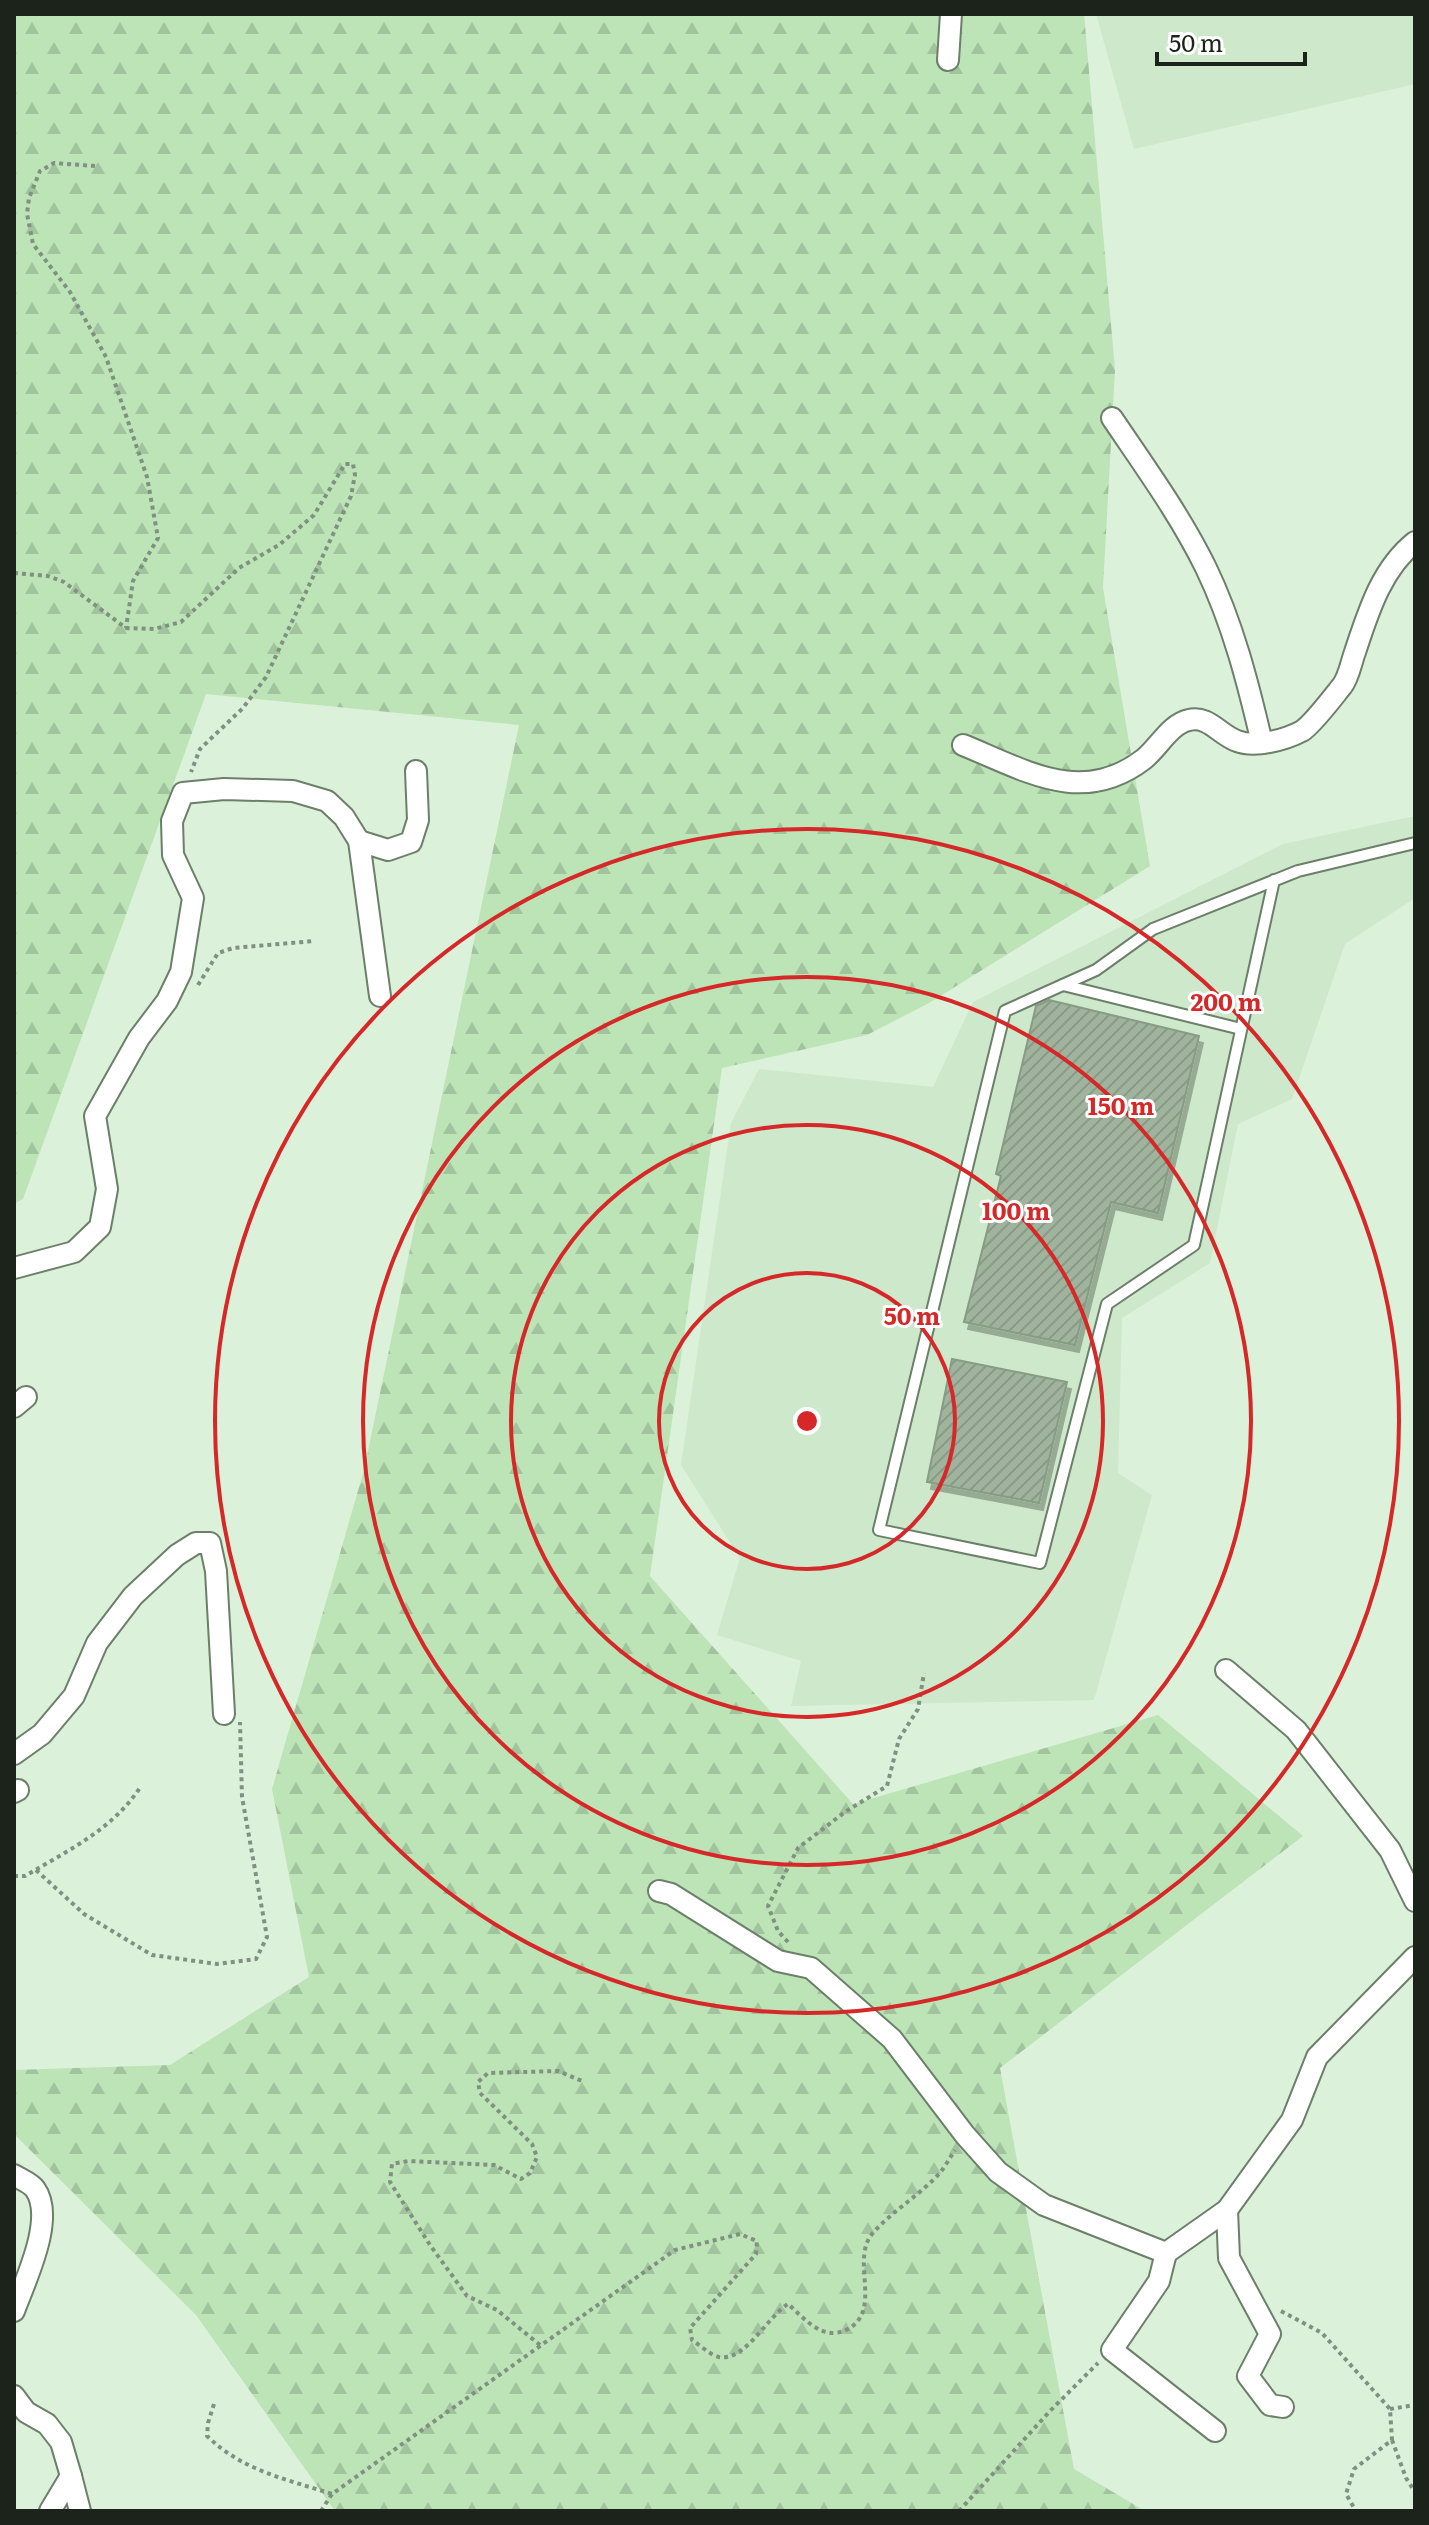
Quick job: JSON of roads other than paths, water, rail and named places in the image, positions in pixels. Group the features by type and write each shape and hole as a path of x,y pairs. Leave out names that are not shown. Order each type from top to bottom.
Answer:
{"street":[{"path":"948,60 951,14"},
{"path":"1112,418 1180,519 1207,570 1241,656 1262,743"},
{"path":"963,745 1036,776 1100,782 1126,772 1147,757 1177,725 1187,720 1200,718 1238,742 1262,743 1303,730 1345,682 1373,596 1403,551 1415,542"},
{"path":"359,841 388,850 411,842 418,820 416,771"},
{"path":"14,1268 74,1252 100,1227 107,1189 95,1116 139,1038 167,1001 181,972 193,898 173,855 172,821 183,793 224,789 293,791 327,801 344,817 359,841 380,996"},
{"path":"14,1754 42,1734 74,1696 97,1643 133,1596 177,1555 196,1543 210,1543 216,1571 224,1714"},
{"path":"1226,1670 1296,1730 1390,1850 1415,1901"},
{"path":"659,1891 671,1894 778,1961 811,1968 892,2039 965,2135 998,2172 1044,2205 1166,2253"},
{"path":"1215,2431 1112,2350 1159,2281 1166,2253 1227,2210 1292,2120 1317,2057 1415,1957"},
{"path":"14,2175 35,2187 43,2208 38,2247 14,2311"},
{"path":"1227,2210 1229,2258 1270,2334 1248,2376 1270,2405 1283,2407"},
{"path":"14,2396 26,2412 47,2424 61,2442 80,2511"},
{"path":"50,2511 71,2476"}],"lane":[{"path":"1274,880 1194,1245 1107,1304 1040,1563 879,1530 1005,1011 1096,970 1153,929 1274,880 1298,871 1415,843"},
{"path":"1063,985 1241,1029"}]}
